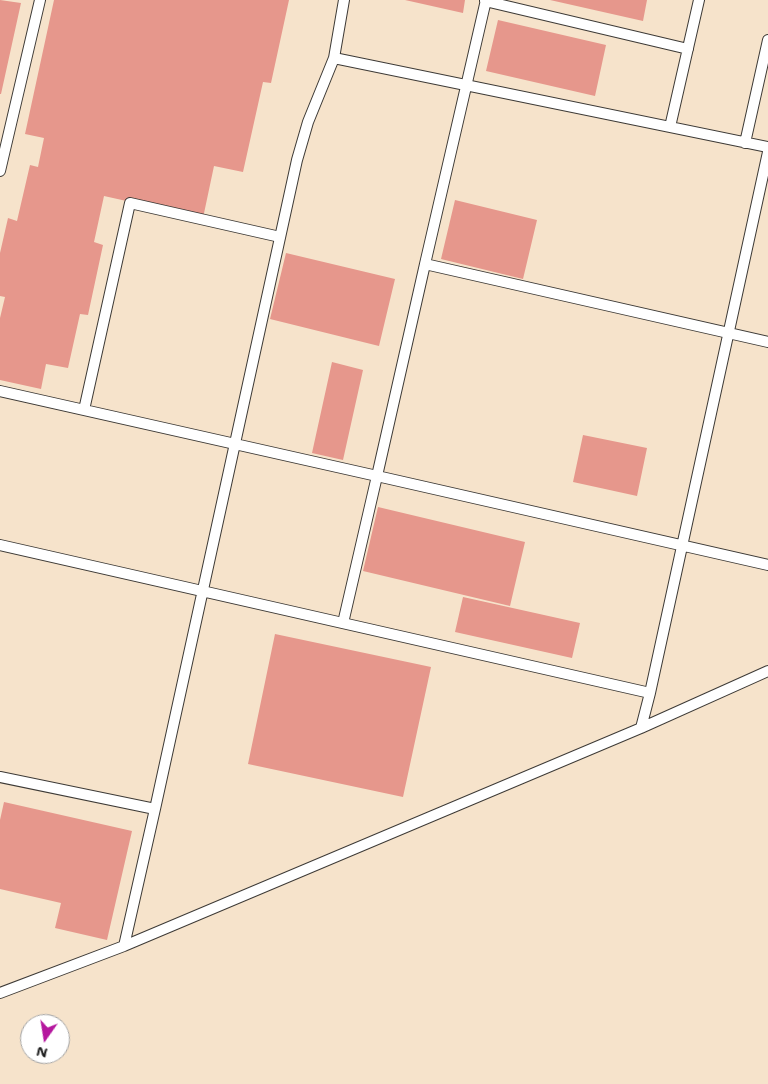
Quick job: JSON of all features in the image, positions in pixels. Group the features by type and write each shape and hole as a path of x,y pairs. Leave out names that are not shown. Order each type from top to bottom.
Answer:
{"lane":[{"path":"0,171 40,0"},
{"path":"124,946 297,160 308,122 334,58 344,0"},
{"path":"670,127 700,0"},
{"path":"343,623 485,1 688,49"},
{"path":"745,143 768,40"},
{"path":"334,58 768,147"},
{"path":"641,728 768,152"},
{"path":"84,410 130,203 280,237"},
{"path":"425,264 768,342"},
{"path":"0,391 768,565"},
{"path":"0,545 650,693"},
{"path":"0,994 124,946 641,728 768,671"},
{"path":"0,777 155,809"}],"building":[{"path":"0,0 21,3 1,94 0,94"},
{"path":"54,0 289,0 271,83 263,82 243,172 214,166 203,218 104,196 94,242 103,245 88,315 80,314 68,368 46,364 41,389 0,380 0,318 5,297 0,296 0,253 8,218 17,221 30,165 38,167 44,138 25,134"},
{"path":"405,0 465,0 463,13"},
{"path":"550,0 647,0 643,21"},
{"path":"498,20 606,45 595,96 486,71"},
{"path":"455,200 537,220 523,279 441,259"},
{"path":"286,253 395,279 379,346 270,319"},
{"path":"332,362 363,370 343,460 312,453"},
{"path":"583,435 647,448 637,496 573,482"},
{"path":"378,507 525,542 510,606 363,571"},
{"path":"463,597 580,623 572,658 455,632"},
{"path":"275,634 431,667 403,797 248,764"},
{"path":"4,802 132,831 107,940 55,928 61,903 0,889 0,820"}]}
